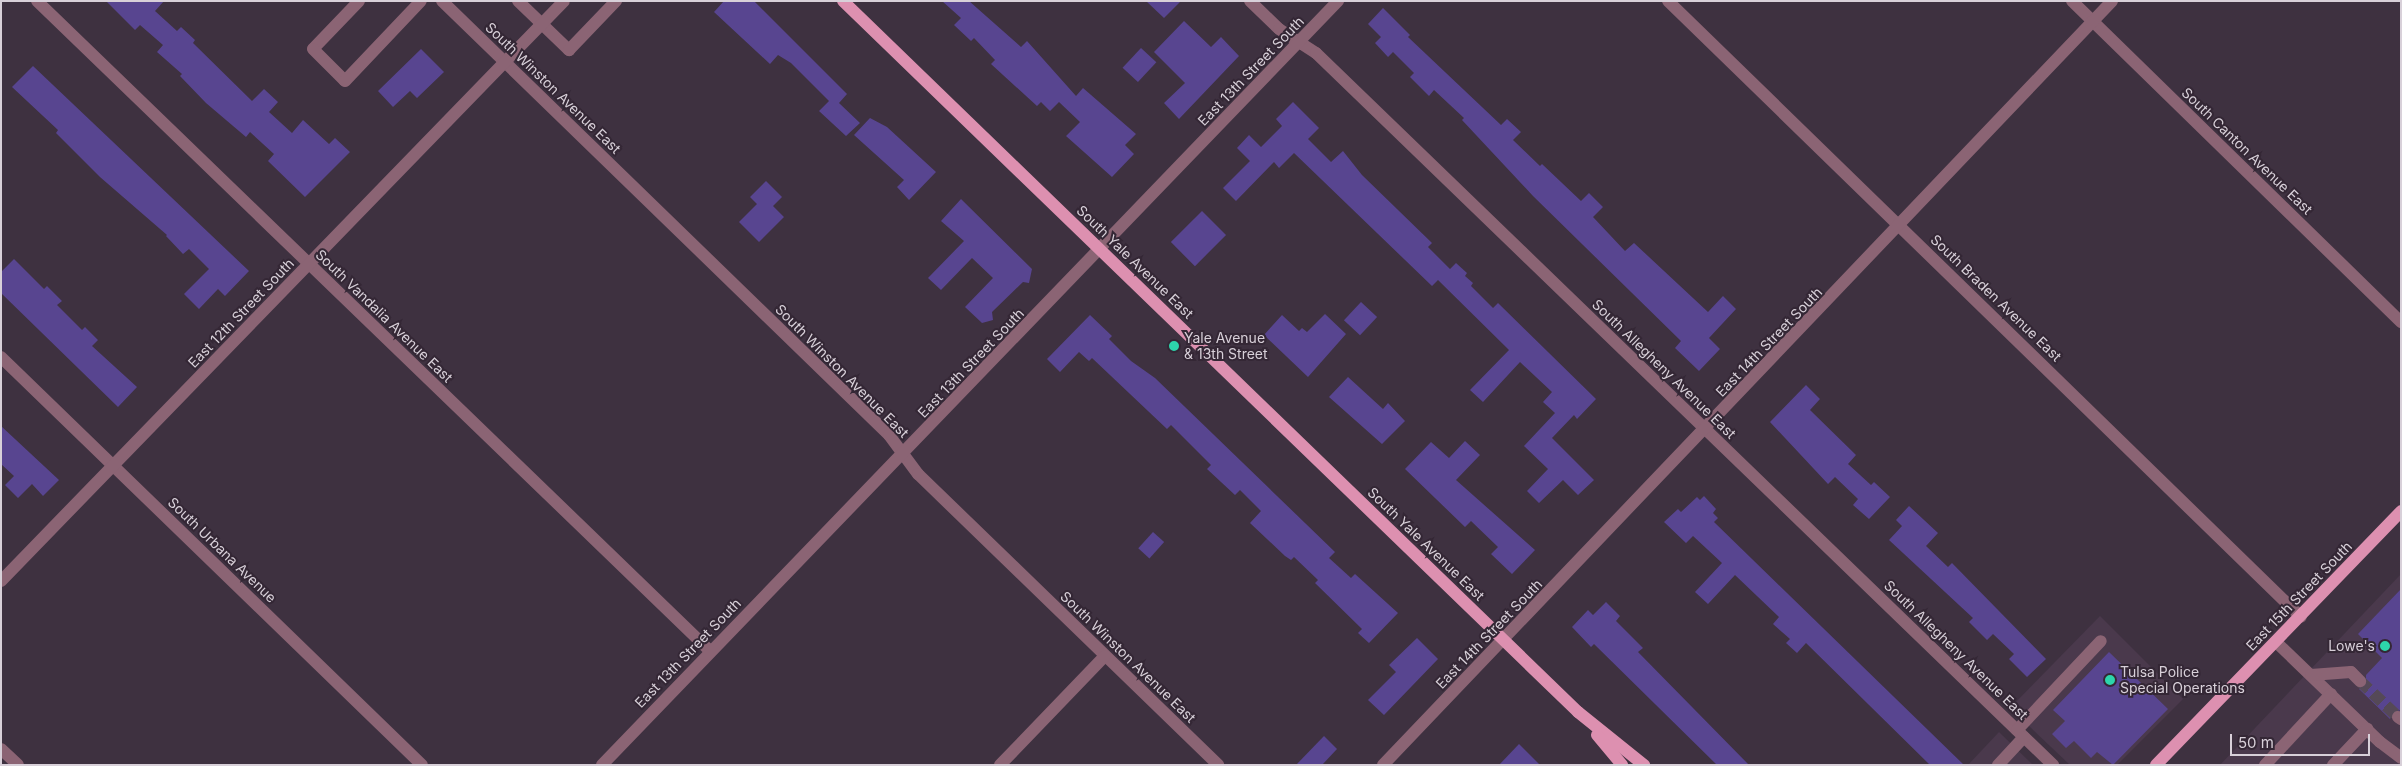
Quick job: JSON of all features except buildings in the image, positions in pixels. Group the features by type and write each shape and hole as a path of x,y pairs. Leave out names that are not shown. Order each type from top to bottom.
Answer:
{"main road":[{"name":"South Yale Avenue East","path":"843,1 1503,641 1578,712 1644,765"},
{"name":"East 15th Street South","path":"2156,765 2301,617 2401,511"},
{"name":"South Yale Avenue East","path":"1578,712 1622,765"}],"street":[{"name":"South Vandalia Avenue East","path":"37,1 710,651"},
{"path":"359,1 313,49 345,81 421,1"},
{"name":"South Winston Avenue East","path":"442,1 889,435 918,474 1218,765"},
{"path":"518,1 569,50 616,1"},
{"name":"East 12th Street South","path":"1,581 564,1"},
{"name":"South Allegheny Avenue East","path":"1250,1 1279,29 1316,53 2053,765"},
{"name":"East 13th Street South","path":"602,765 710,651 1101,250 1338,1"},
{"name":"South Braden Avenue East","path":"1668,1 2301,617"},
{"name":"South Canton Avenue East","path":"2072,1 2401,322"},
{"name":"East 14th Street South","path":"1383,765 1706,430 2112,1"},
{"name":"South Urbana Avenue","path":"1,357 422,765"},
{"path":"1998,765 2021,734 2101,641"},
{"path":"2276,642 2367,729 2401,758"},
{"path":"1000,765 1105,656"},
{"path":"2311,676 2351,672 2360,681"},
{"path":"2265,765 2331,694"},
{"path":"2333,765 2367,729"},
{"path":"1,749 18,765"}],"shaded area":[{"path":"2401,574 2401,765 2220,765"},
{"path":"2100,616 2183,699 2117,765 2070,765 2010,708"},
{"path":"1999,732 2033,765 1968,765"}],"tunnel":[{"path":"2360,681 2398,717"}],"place":[{"name":"Yale Avenue & 13th Street","path":"1174,346"},
{"name":"Lowe's","path":"2385,646"},
{"name":"Tulsa Police Special Operations","path":"2110,680"}]}
